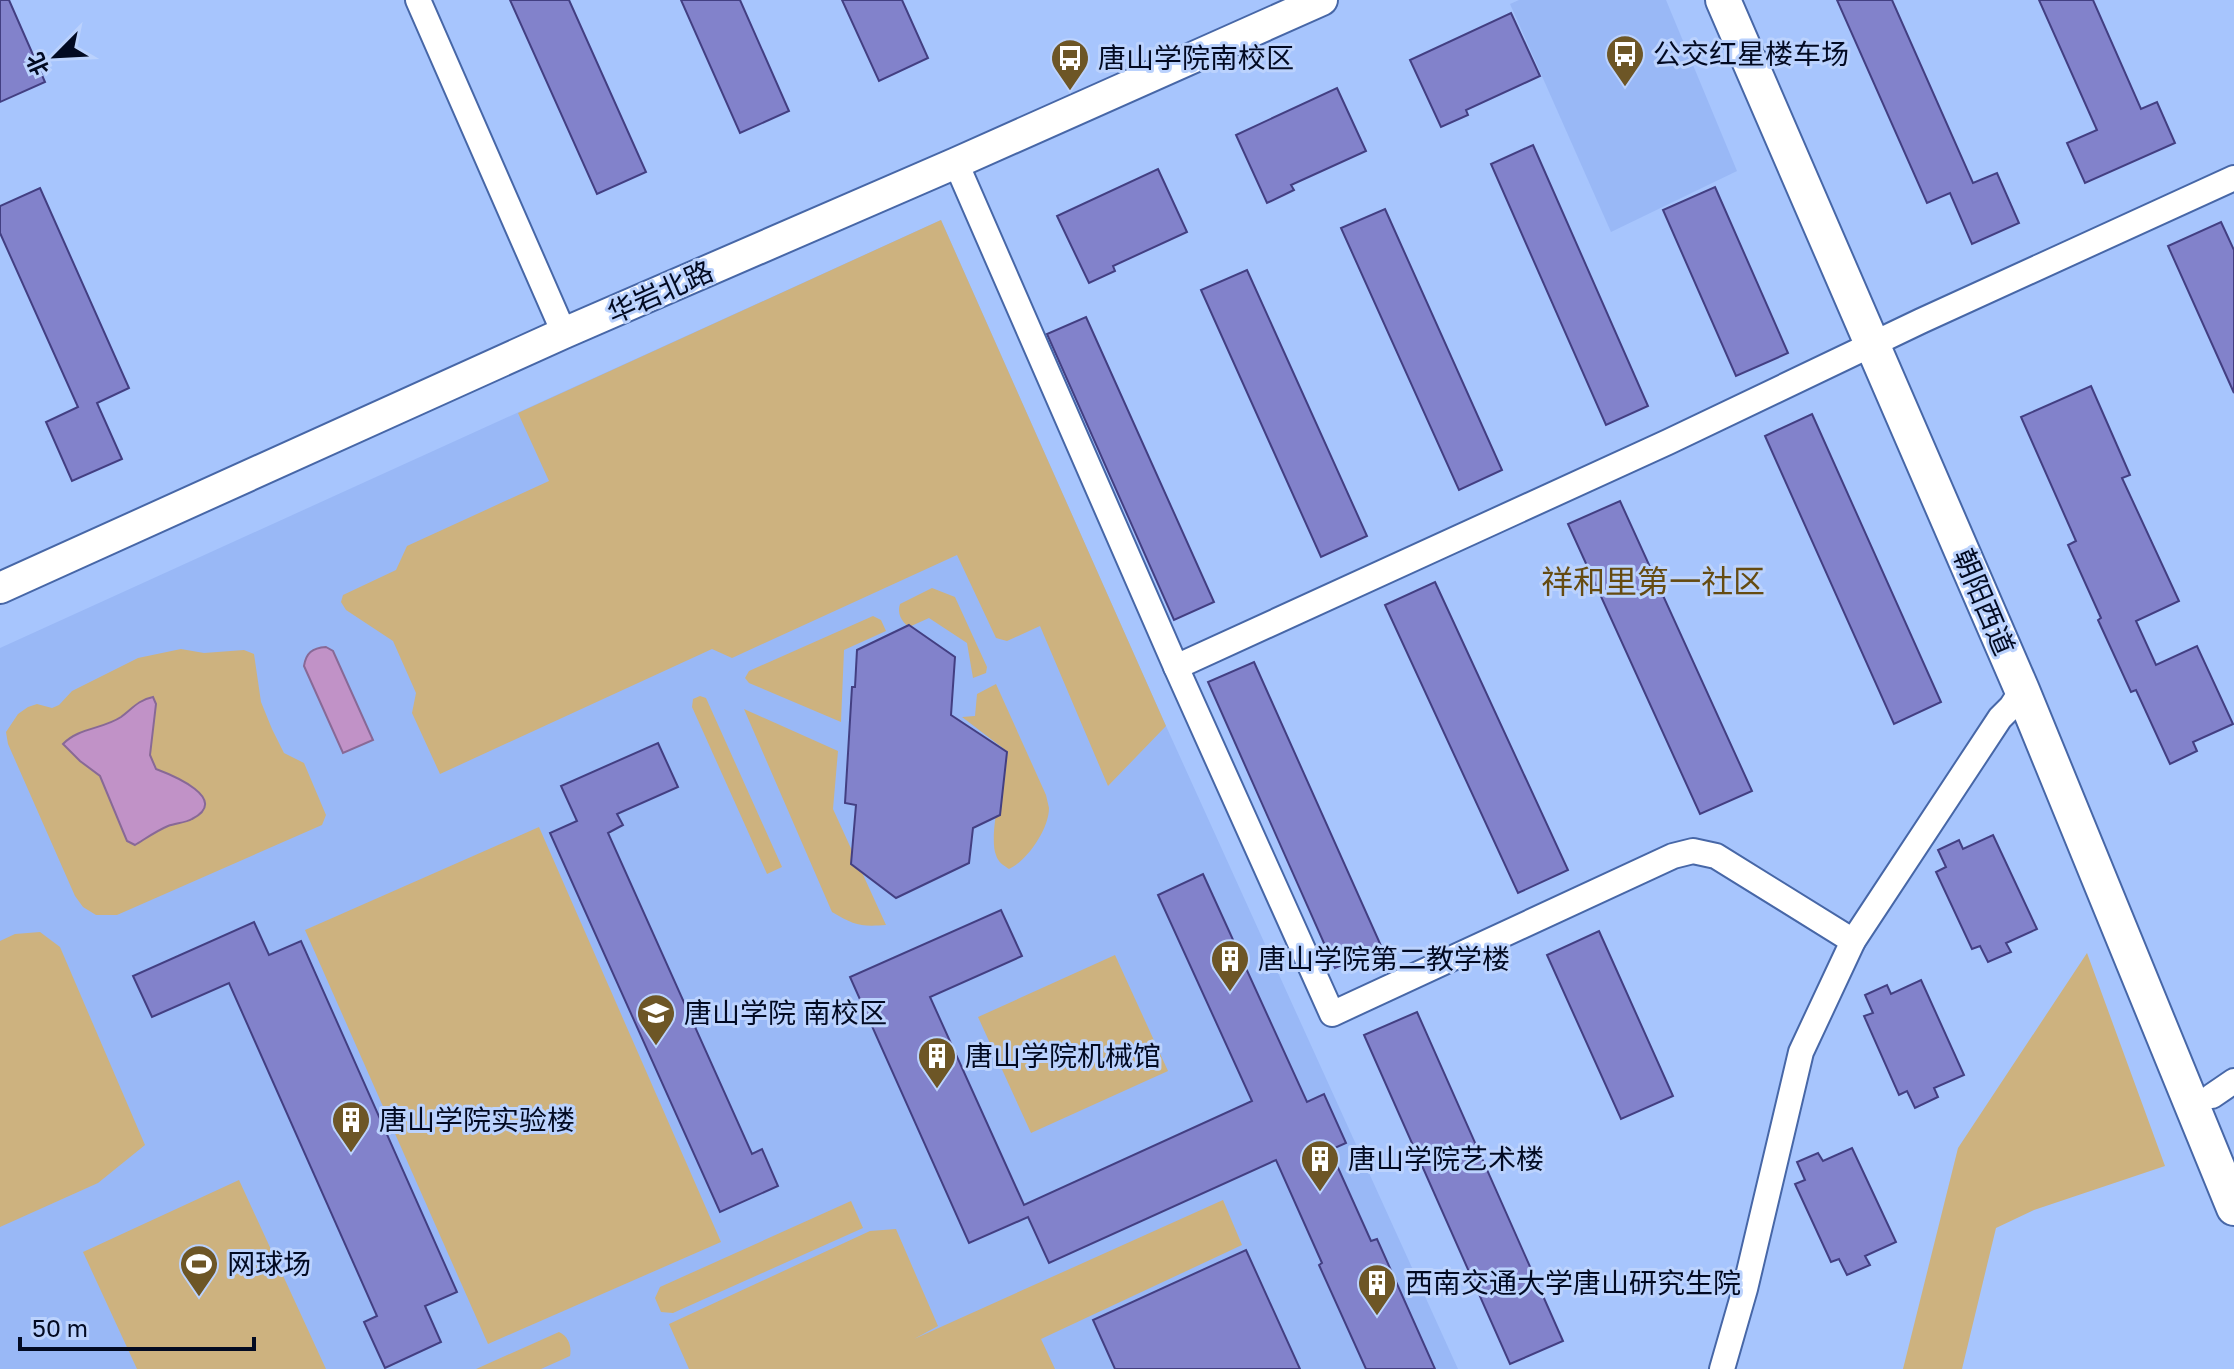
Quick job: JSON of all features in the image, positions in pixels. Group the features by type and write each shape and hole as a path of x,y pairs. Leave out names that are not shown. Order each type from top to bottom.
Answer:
{"main road":[{"name":"朝阳西道","path":"1723,0 1775,96 1881,340 2223,1088 2234,1153"},
{"name":"朝阳西道","path":"1743,0 1775,96"},
{"name":"朝阳西道","path":"1881,340 2234,1208"}],"street":[{"path":"418,0 564,333"},
{"name":"华岩北路","path":"0,588 564,333 1322,0"},
{"path":"956,163 1176,667 1332,1014 1673,856 1693,851 1716,856 1853,941"},
{"path":"1176,667 2234,178"},
{"path":"1722,1369 1745,1289 1801,1052 1853,941 2000,718 2022,690"}],"shaded area":[{"name":"公交红星楼车场","path":"1519,0 1666,0 1737,171 1611,232 1510,4"},
{"name":"唐山学院 南校区","path":"941,220 1166,726 1458,1369 0,1369 0,648"},
{"path":"941,220 1166,726 1108,786 1040,626 1007,641 996,638 957,555 732,658 712,649 440,774 412,713 416,693 393,641 346,610 341,602 343,595 396,570 407,546 549,481 518,413"},
{"path":"932,588 955,597 987,667 986,673 973,678 967,643 929,618 909,627 902,619 900,604"},
{"path":"873,616 881,620 886,631 844,650 841,722 749,683 745,678 749,671"},
{"path":"326,647 333,651 373,740 343,753 304,666 310,652"},
{"path":"181,649 204,653 244,650 254,654 261,702 272,729 284,753 304,763 326,815 322,825 117,915 96,915 83,907 75,896 8,744 6,732 18,714 28,707 37,704 52,708 72,691 138,658"},
{"path":"996,684 1049,808 1036,843 1023,859 1009,869 997,857 994,846 1008,752 962,717 975,716 977,694"},
{"path":"700,696 706,698 782,867 767,874 692,707 693,699"},
{"path":"153,697 156,704 150,755 156,769 195,789 205,804 192,819 164,828 135,845 127,841 100,776 63,744 76,735 114,721"},
{"path":"744,709 838,751 833,809 886,925 858,924 832,912"},
{"path":"539,827 721,1242 488,1344 305,930"},
{"path":"40,932 60,947 145,1145 98,1183 0,1227 0,941 15,934"},
{"path":"2087,953 2165,1166 2034,1210 1996,1228 1962,1369 1903,1369 1958,1148"},
{"path":"1115,955 1168,1071 1031,1133 978,1017"},
{"name":"网球场","path":"239,1180 326,1369 137,1369 83,1252"},
{"path":"1223,1200 1242,1245 1041,1339 1055,1369 689,1369 669,1324 870,1231 896,1229 938,1326 914,1339"},
{"path":"851,1201 863,1228 673,1313 661,1312 655,1298 660,1287"},
{"path":"559,1332 569,1342 570,1356 541,1369 476,1369"}],"building":[{"path":"0,0 9,0 45,82 0,102"},
{"path":"510,0 569,0 646,172 597,194"},
{"path":"681,0 740,0 789,111 740,133"},
{"path":"842,0 902,0 928,58 879,81"},
{"path":"1837,0 1892,0 1973,183 1997,173 2019,223 1972,244 1950,193 1927,203"},
{"path":"2039,0 2093,0 2141,109 2157,102 2175,143 2085,183 2067,143 2097,130"},
{"path":"1511,13 1540,76 1466,110 1468,115 1441,127 1410,60"},
{"path":"1337,88 1366,151 1291,185 1294,190 1267,203 1236,135"},
{"path":"1533,145 1648,406 1606,425 1491,164"},
{"path":"1158,169 1187,232 1113,266 1115,271 1089,283 1057,216"},
{"path":"1715,187 1788,353 1736,376 1663,210"},
{"path":"40,188 129,388 97,403 122,459 72,481 46,422 78,407 0,233 0,206"},
{"path":"1385,209 1502,470 1459,490 1341,228"},
{"path":"2221,222 2234,250 2234,393 2168,246"},
{"path":"1247,270 1367,536 1321,557 1201,290"},
{"path":"1086,317 1214,602 1174,620 1047,334"},
{"path":"2091,386 2130,475 2122,478 2179,601 2136,621 2156,665 2197,646 2233,724 2193,742 2197,751 2170,764 2136,690 2131,692 2098,620 2101,618 2068,545 2076,541 2021,417"},
{"path":"1812,414 1941,702 1894,724 1765,436"},
{"path":"1620,501 1752,791 1700,814 1568,524"},
{"path":"1435,582 1568,870 1518,893 1385,605"},
{"path":"909,625 955,657 951,715 1007,752 1000,815 973,828 969,863 896,898 851,864 856,805 845,803 857,650"},
{"path":"1254,662 1382,948 1335,968 1208,682"},
{"path":"658,743 678,787 617,814 623,825 608,833 752,1154 762,1149 778,1186 720,1212 550,833 577,821 561,786"},
{"path":"1993,835 2037,929 2006,943 2011,952 1988,962 1980,946 1972,949 1936,872 1946,867 1938,850 1959,840 1963,849"},
{"path":"1203,874 1307,1102 1324,1094 1346,1143 1330,1150 1371,1241 1377,1239 1435,1369 1366,1369 1276,1160 1049,1263 1028,1217 969,1243 850,977 1001,910 1022,956 930,997 1024,1205 1252,1101 1158,895"},
{"name":"唐山学院实验楼","path":"254,922 269,955 301,941 457,1292 425,1306 441,1342 385,1368 364,1322 377,1316 229,983 152,1017 133,976"},
{"path":"1599,931 1673,1096 1621,1119 1547,955"},
{"path":"1921,980 1964,1075 1934,1088 1938,1097 1915,1108 1907,1091 1899,1095 1864,1016 1873,1013 1865,995 1887,985 1891,994"},
{"path":"1417,1012 1563,1341 1510,1364 1364,1035"},
{"path":"1852,1148 1896,1242 1865,1256 1870,1265 1847,1275 1839,1259 1831,1262 1795,1184 1805,1180 1797,1162 1818,1153 1823,1161"},
{"path":"1246,1250 1300,1369 1115,1369 1093,1320"}],"place":[{"name":"公交红星楼车场","path":"1625,88"},
{"name":"唐山学院南校区","path":"1070,92"},
{"name":"唐山学院第二教学楼","path":"1230,993"},
{"name":"唐山学院 南校区","path":"656,1047"},
{"name":"唐山学院机械馆","path":"937,1090"},
{"name":"唐山学院实验楼","path":"351,1154"},
{"name":"唐山学院艺术楼","path":"1320,1193"},
{"name":"网球场","path":"199,1298"},
{"name":"西南交通大学唐山研究生院","path":"1377,1317"}],"district":[{"name":"祥和里第一社区","path":"1653,582"}]}
